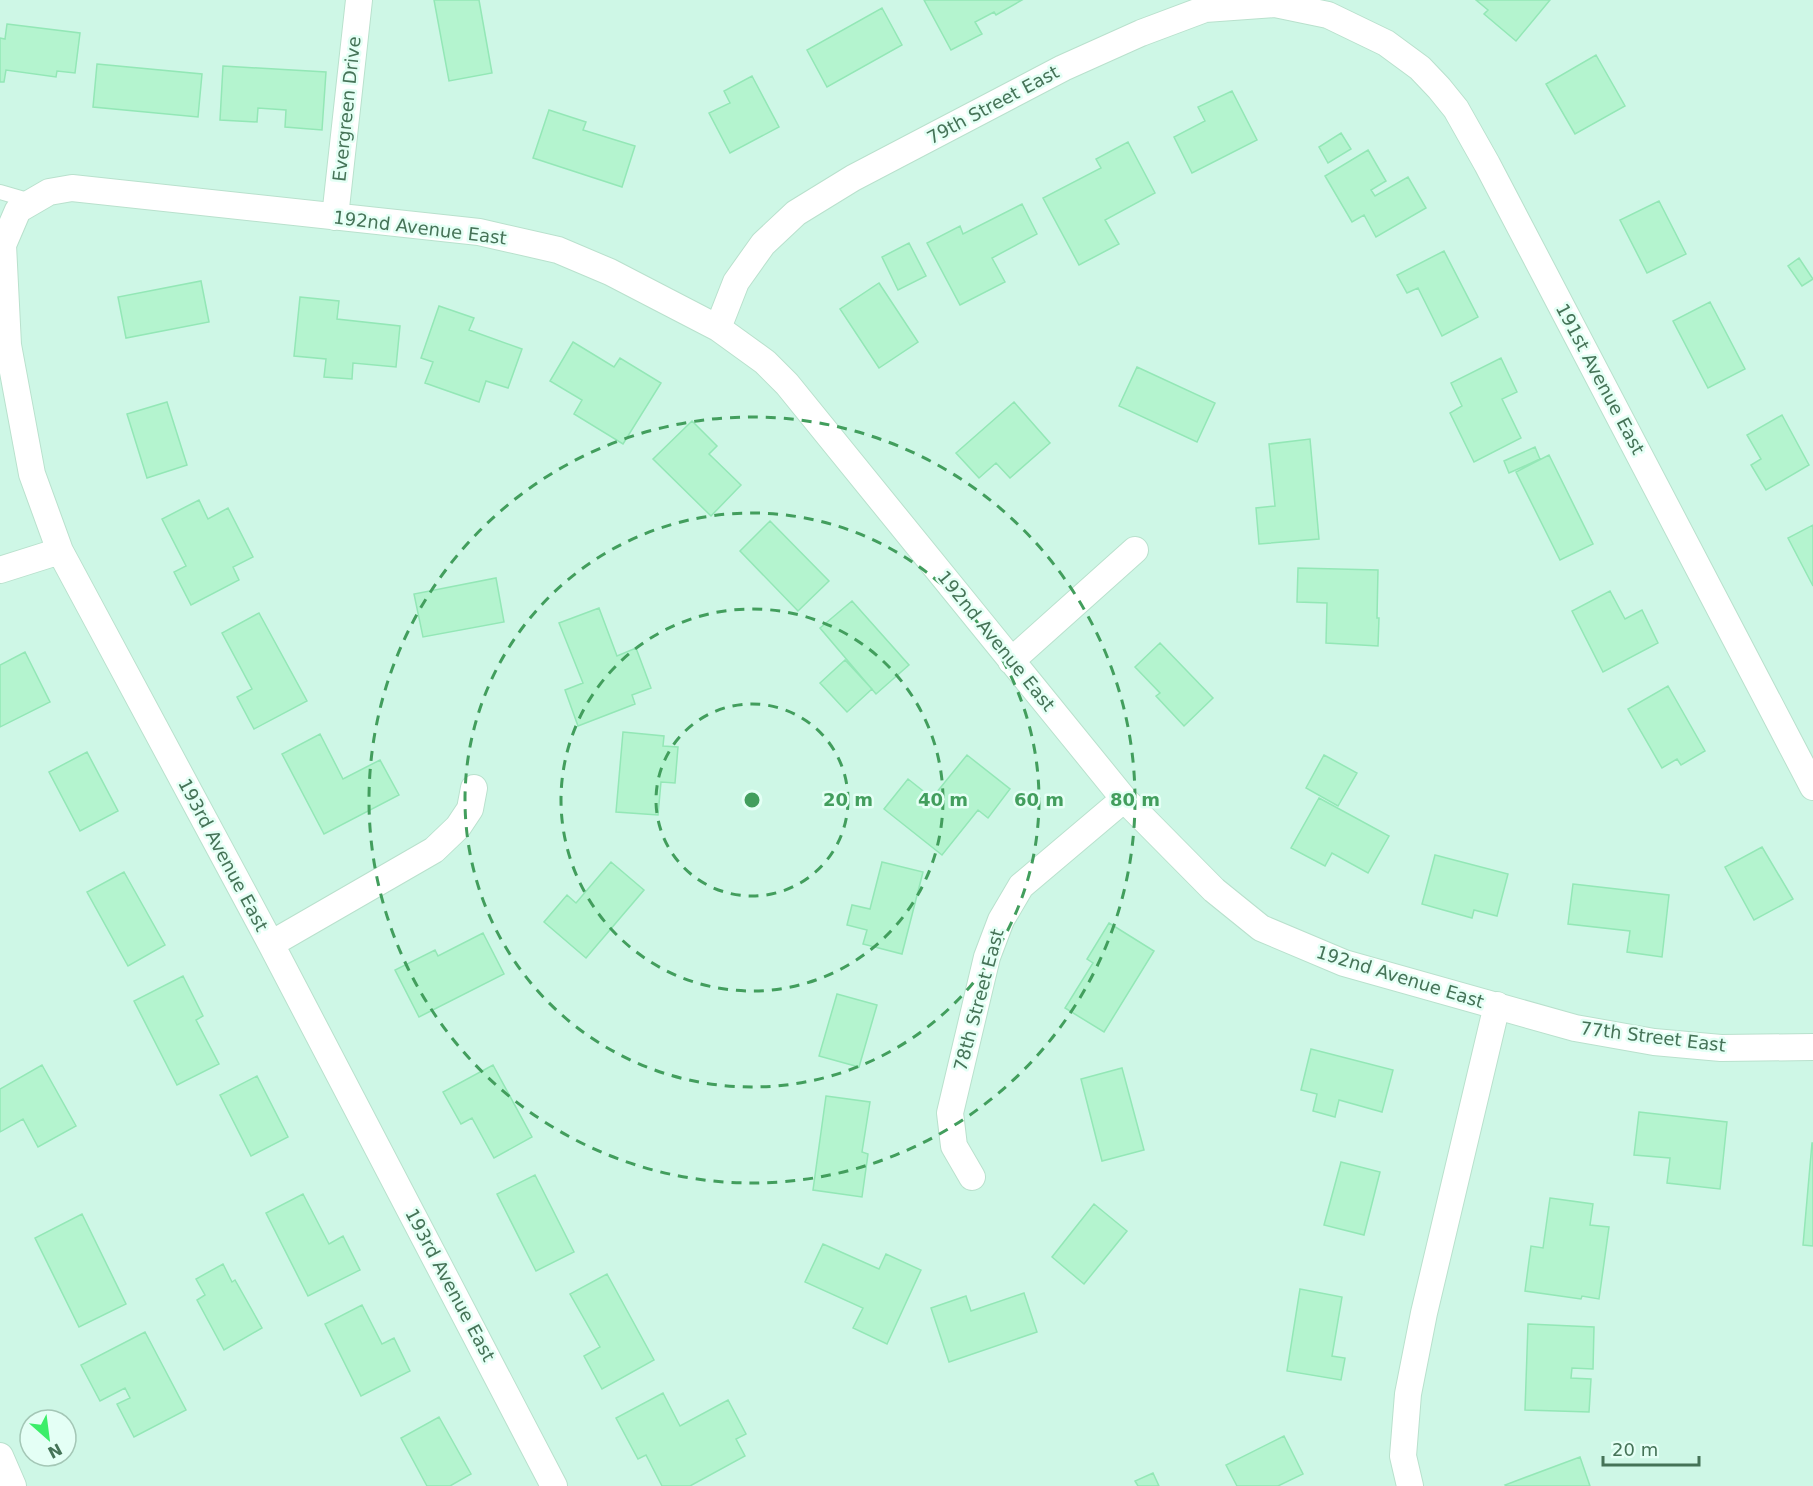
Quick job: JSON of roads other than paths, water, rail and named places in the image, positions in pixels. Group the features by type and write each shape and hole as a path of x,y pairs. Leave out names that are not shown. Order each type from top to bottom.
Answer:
{"street":[{"name":"Evergreen Drive","path":"335,217 359,0"},
{"name":"79th Street East","path":"717,328 736,282 763,244 796,213 853,178 1063,68 1141,33 1205,9 1275,4 1328,15 1334,19"},
{"name":"191st Avenue East","path":"1334,19 1386,43 1420,68 1456,110 1487,164 1813,787"},
{"name":"192nd Avenue East","path":"31,201 50,192 72,188 479,232 558,250 610,272 717,328 765,362 787,384 1124,799 1214,890 1261,928 1344,963 1497,1005 1424,1313 1408,1394 1403,1456 1410,1486"},
{"name":"193rd Avenue East","path":"31,201 18,210 3,245 8,345 32,474 60,551 497,1373 554,1486"},
{"path":"1011,660 1135,550"},
{"path":"0,570 60,551"},
{"path":"270,944 435,850 458,828 470,809 474,788"},
{"name":"78th Street East","path":"972,1177 954,1146 950,1113 987,957 1001,921 1021,886 1124,799"},
{"name":"77th Street East","path":"1497,1005 1575,1028 1654,1042 1721,1048 1813,1047"},
{"path":"0,1456 13,1486"}],"lane":[{"path":"0,192 31,201"}]}
